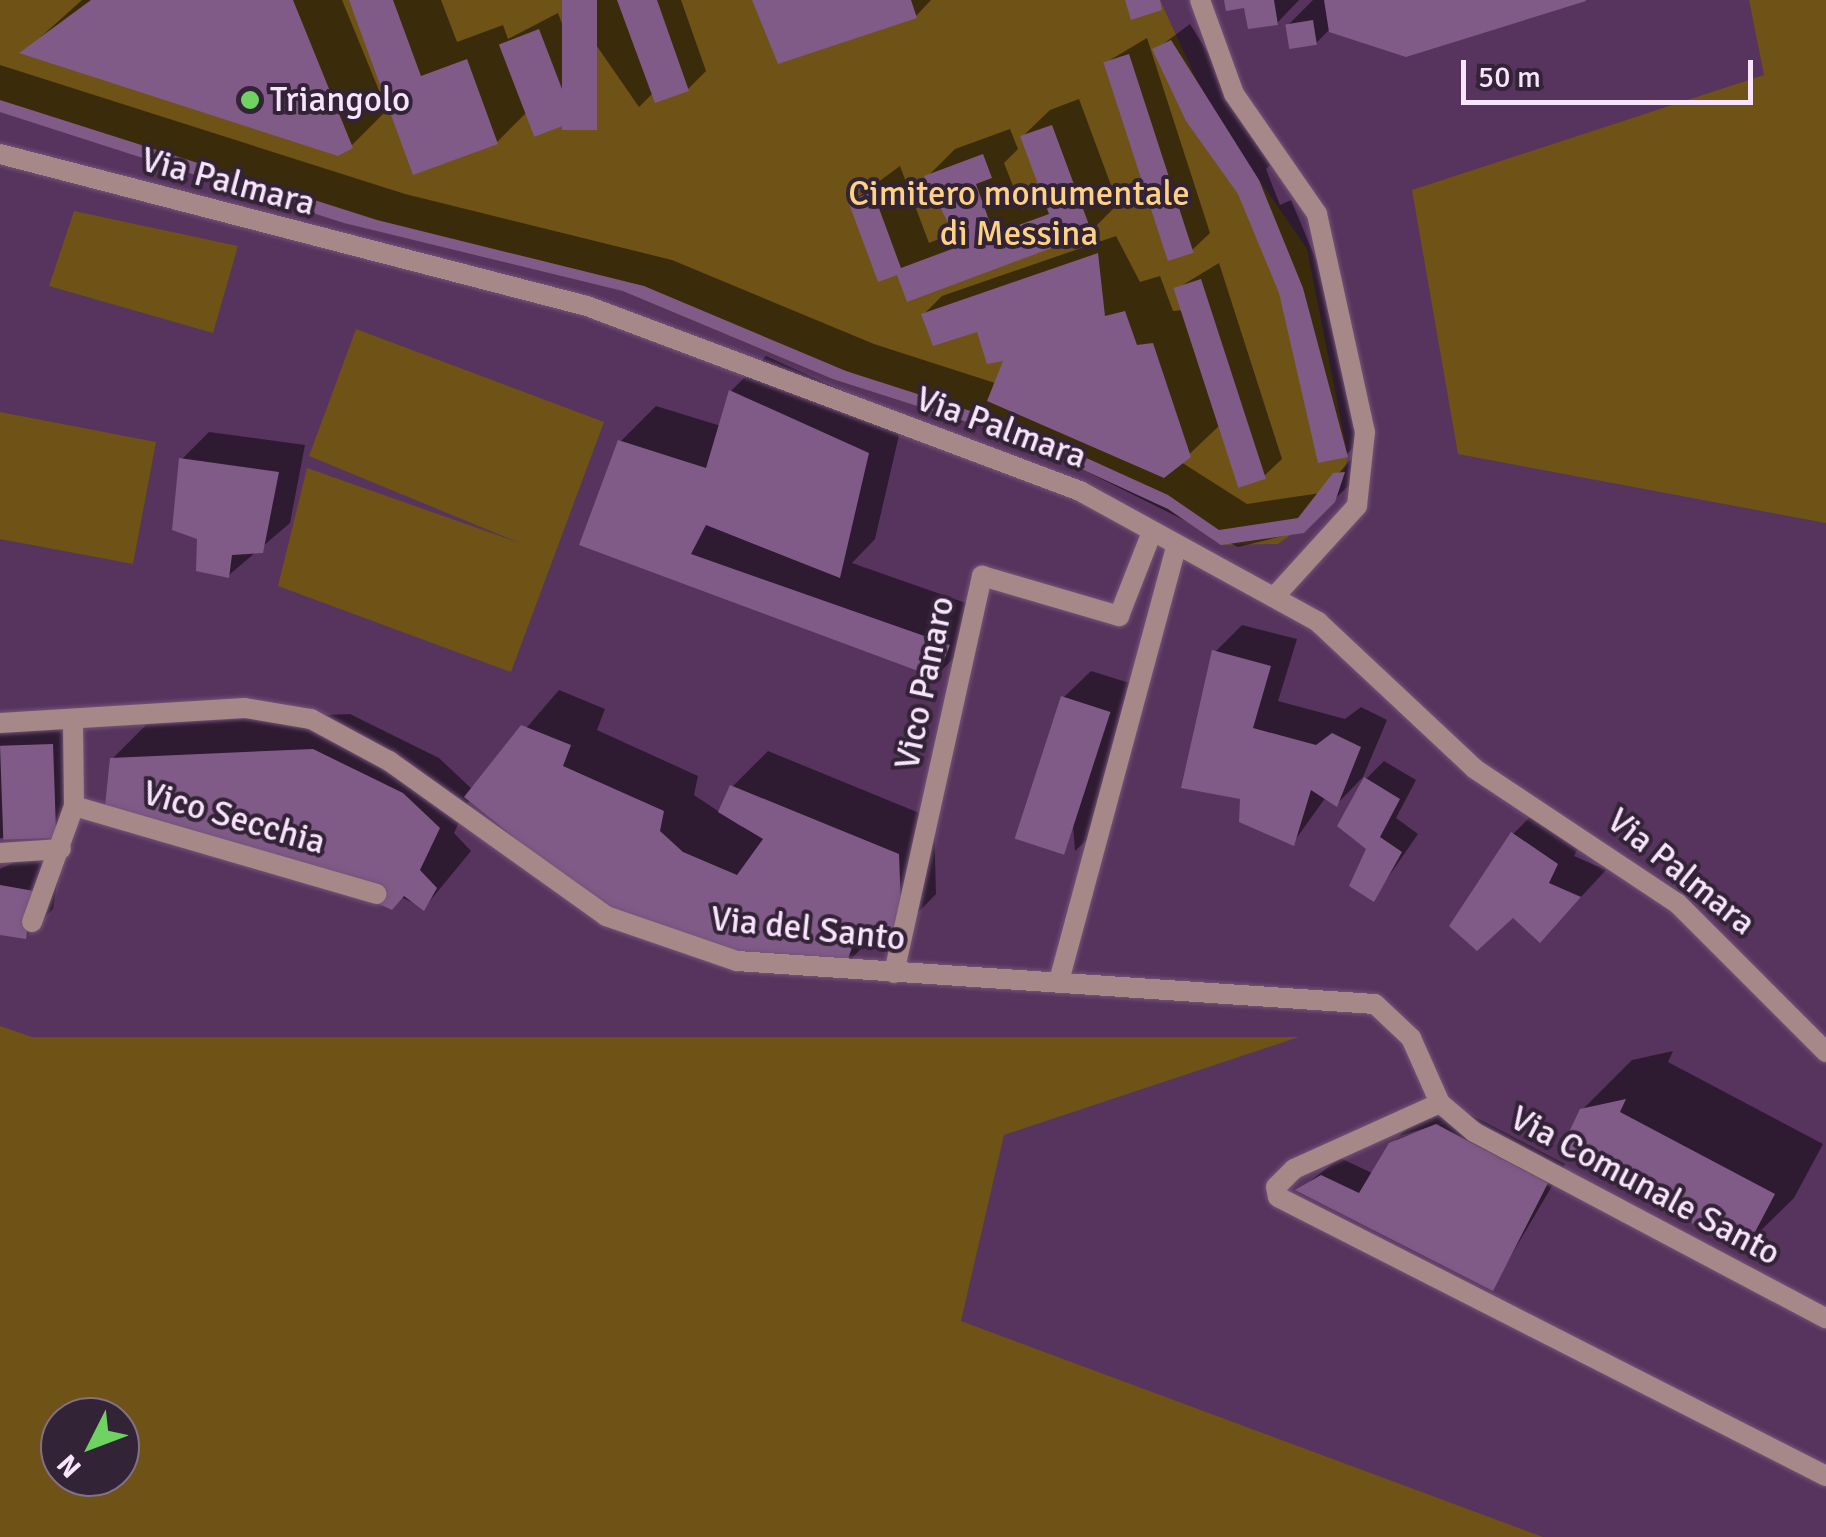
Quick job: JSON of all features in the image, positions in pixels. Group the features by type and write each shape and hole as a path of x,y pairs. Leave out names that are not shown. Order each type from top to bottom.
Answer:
{"street":[{"path":"1200,0 1234,94 1317,214 1365,432 1357,506 1274,596"},
{"name":"Via Palmara","path":"0,154 586,306 1014,462 1318,622 1475,769 1677,903 1826,1052"},
{"name":"Vico Panaro","path":"894,972 982,576 1119,616 1152,532"},
{"path":"1059,981 1176,547"},
{"name":"Via del Santo","path":"0,723 245,708 312,719 639,931 737,961 1375,1004 1411,1038 1440,1103"},
{"path":"32,922 62,848 74,806 74,719"},
{"name":"Vico Secchia","path":"74,806 376,894"},
{"path":"0,852 62,848"},
{"path":"1440,1103 1294,1169 1276,1187 1278,1197 1826,1476"},
{"name":"Via Comunale Santo","path":"1440,1103 1500,1148 1826,1318"}],"green space":[{"name":"Cimitero monumentale di Messina","path":"0,0 1160,0 1210,109 1307,249 1348,457 1335,502 1278,544 1221,545 1168,509 1008,435 833,379 623,291 0,112"},
{"path":"1749,0 1826,0 1826,523 1458,454 1412,190 1764,75"},
{"path":"74,211 238,246 213,333 49,286"},
{"path":"356,329 604,422 511,672 278,586 307,468 520,543 309,456"},
{"path":"0,412 156,442 133,564 0,539"},
{"path":"0,1026 32,1037 1299,1037 1004,1135 961,1321 1543,1537 0,1537"}],"building":[{"name":"Triangolo","path":"91,0 293,0 353,148 338,156 19,53"},
{"path":"349,0 393,0 421,76 467,59 498,144 413,175"},
{"path":"562,0 597,0 597,130 562,130"},
{"path":"617,0 657,0 689,91 655,103"},
{"path":"752,0 911,0 917,18 778,64"},
{"path":"1125,0 1160,0 1162,10 1131,20"},
{"path":"1224,0 1274,0 1278,25 1248,29 1244,8 1226,11"},
{"path":"1324,0 1586,1 1406,57 1329,32"},
{"path":"1313,20 1317,45 1289,49 1285,24"},
{"path":"539,29 574,121 534,137 499,44"},
{"path":"1171,40 1259,180 1303,288 1348,457 1318,463 1279,293 1238,194 1186,121 1152,49"},
{"path":"1129,54 1194,253 1168,261 1103,62"},
{"path":"0,100 377,220 644,286 846,371 1014,425 1168,495 1219,530 1298,518 1333,473 1345,472 1335,502 1304,533 1221,545 1168,509 1008,435 833,379 623,291 344,223 0,112"},
{"path":"1052,125 1092,233 907,302 897,275 878,282 848,201 873,192 901,268 960,246 924,176 983,154 992,178 976,184 994,234 1049,214 1020,136"},
{"path":"1098,253 1105,316 1125,311 1137,345 1153,343 1191,457 1164,478 987,401 1003,361 987,364 977,332 933,346 921,314"},
{"path":"1201,279 1266,479 1238,488 1173,288"},
{"path":"729,390 869,453 840,578 706,525 691,554 950,645 937,678 579,545 618,440 706,468"},
{"path":"179,458 279,472 263,553 232,555 229,578 196,571 197,539 172,530"},
{"path":"1212,650 1271,666 1253,728 1316,745 1332,733 1361,747 1337,807 1311,790 1294,846 1239,822 1240,799 1181,788"},
{"path":"1061,696 1110,712 1064,855 1015,839"},
{"path":"521,725 571,745 563,766 664,811 660,831 683,852 737,875 763,839 718,812 730,785 899,854 902,932 859,929 844,969 763,964 618,921 464,797"},
{"path":"53,744 56,838 3,840 0,746"},
{"path":"313,749 403,793 440,828 420,870 437,888 424,911 404,896 392,910 313,873 104,816 110,758"},
{"path":"1364,777 1400,799 1380,837 1402,852 1374,902 1349,886 1366,849 1337,826"},
{"path":"1511,832 1558,864 1549,883 1581,897 1540,943 1513,918 1477,951 1449,926"},
{"path":"0,885 34,891 26,939 0,935"},
{"path":"1626,1099 1620,1112 1775,1194 1745,1251 1559,1153 1580,1109"},
{"path":"1436,1124 1548,1183 1493,1291 1295,1190 1321,1175 1359,1193 1389,1143"}],"place":[{"name":"Triangolo","path":"250,100"}]}
